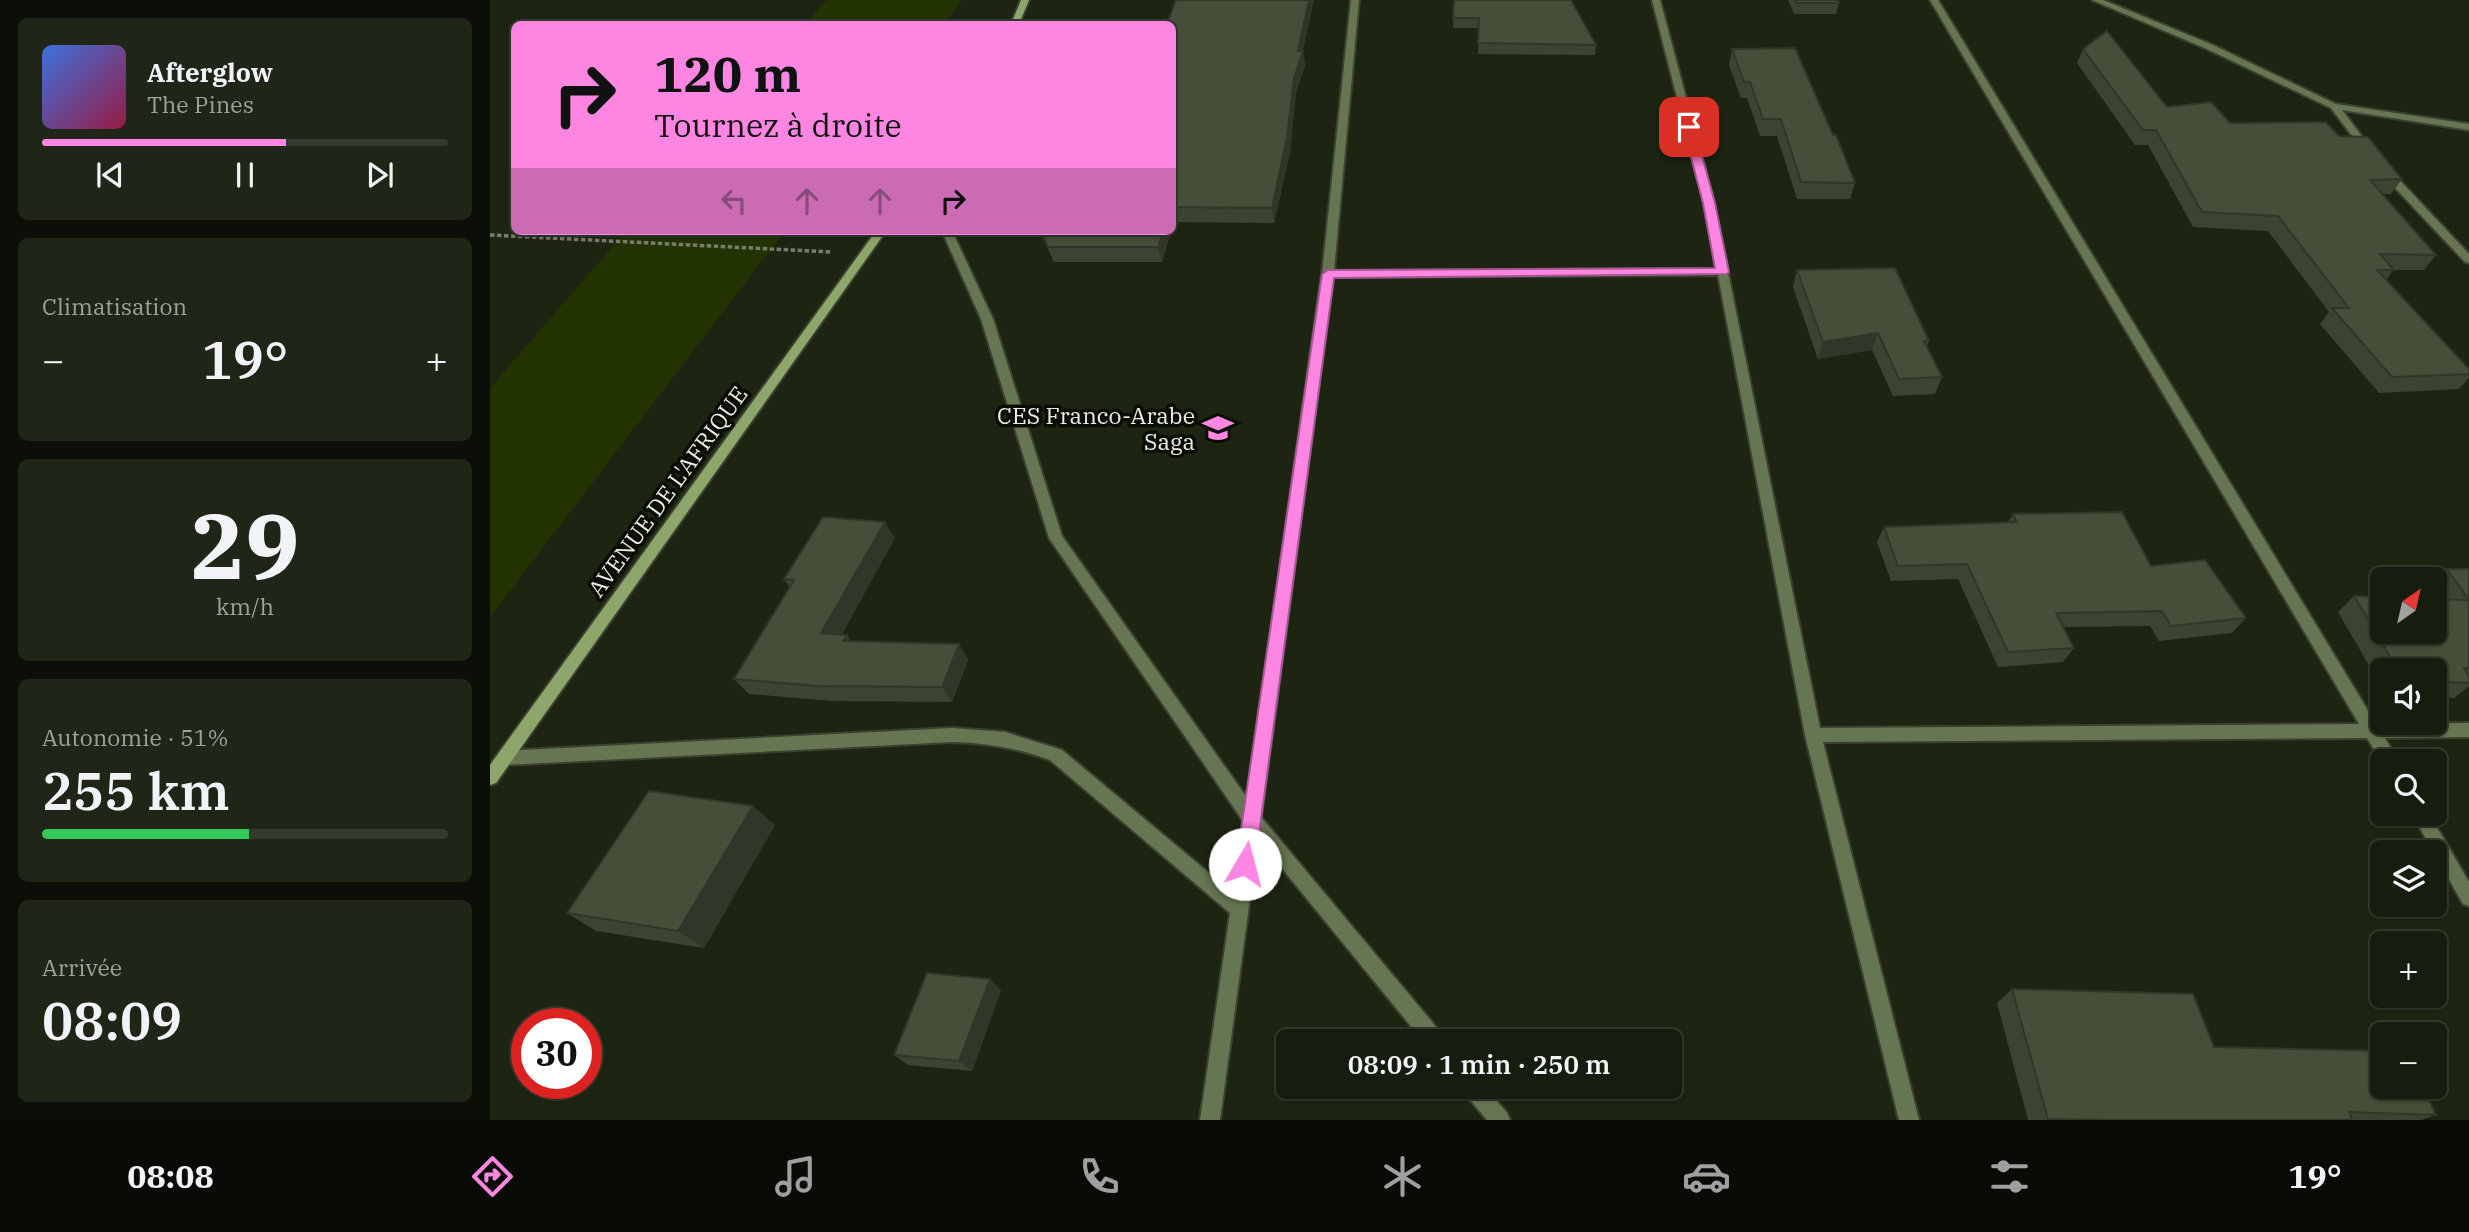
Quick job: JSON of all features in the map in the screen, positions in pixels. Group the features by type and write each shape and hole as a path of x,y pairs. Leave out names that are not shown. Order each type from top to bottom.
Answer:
{"main road":[{"path":"1016,21 1025,0"},
{"name":"AVENUE DE L'AFRIQUE","path":"490,778 878,235"}],"street":[{"path":"1210,1120 1328,274 1355,0"},
{"path":"1656,0 1709,203 1813,735 1909,1120"},
{"path":"1934,0 2370,727"},
{"path":"2096,0 2210,47 2334,106 2469,127"},
{"path":"2334,106 2390,177 2469,260"},
{"path":"949,235 987,319 1056,538 1252,819 1425,1029"},
{"path":"1328,274 1722,272"},
{"path":"1813,735 2370,729"},
{"path":"2447,730 2469,730"},
{"path":"505,758 952,735 985,735 1023,741 1056,755 1239,909"},
{"path":"2427,826 2469,898"},
{"path":"1482,1099 1500,1120"}],"path":[{"path":"490,236 649,241 864,254"}],"green space":[{"path":"827,0 962,0 946,21 808,21"},
{"path":"623,235 782,235 490,617 490,388"}],"building":[{"path":"1176,0 1309,0 1298,51 1303,51 1294,78 1287,137 1272,208 1176,207 1176,21 1168,21"},
{"path":"1454,0 1571,0 1596,45 1478,43 1479,18 1453,18"},
{"path":"1795,0 1838,0 1839,3 1796,3"},
{"path":"2107,31 2167,107 2211,102 2230,123 2326,122 2339,136 2368,137 2402,179 2370,180 2436,255 2380,254 2394,270 2377,270 2469,369 2469,374 2392,377 2332,308 2349,308 2278,216 2202,212 2156,130 2143,130 2083,49"},
{"path":"1795,48 1833,135 1836,135 1855,183 1801,182 1781,119 1763,119 1750,82 1744,82 1732,49"},
{"path":"1043,235 1162,235 1158,247 1048,247"},
{"path":"1895,268 1929,341 1924,341 1942,377 1899,379 1878,333 1823,342 1797,270"},
{"path":"2122,512 2151,566 2205,560 2246,618 2171,626 2162,611 2056,613 2074,648 2008,652 1967,564 1898,566 1884,527 2017,522 2013,514"},
{"path":"823,517 885,522 821,633 847,635 843,641 959,644 942,687 819,686 734,679 794,580 784,579"},
{"path":"2447,569 2469,569 2469,600"},
{"path":"2354,596 2370,597 2370,623"},
{"path":"2447,599 2469,600 2469,668 2464,668 2469,676 2469,683 2447,682 2447,658 2391,658 2383,644 2447,644"},
{"path":"649,791 753,806 678,931 567,913"},
{"path":"927,973 990,979 959,1061 894,1055"},
{"path":"2012,989 2193,994 2214,1047 2370,1051 2370,1099 2429,1099 2436,1115 2349,1112 2352,1120 2048,1119"}],"place":[{"name":"CES Franco-Arabe Saga","path":"1218,428"}],"route":[{"path":"1245,864 1328,274 1722,272 1709,203 1689,127"}]}
